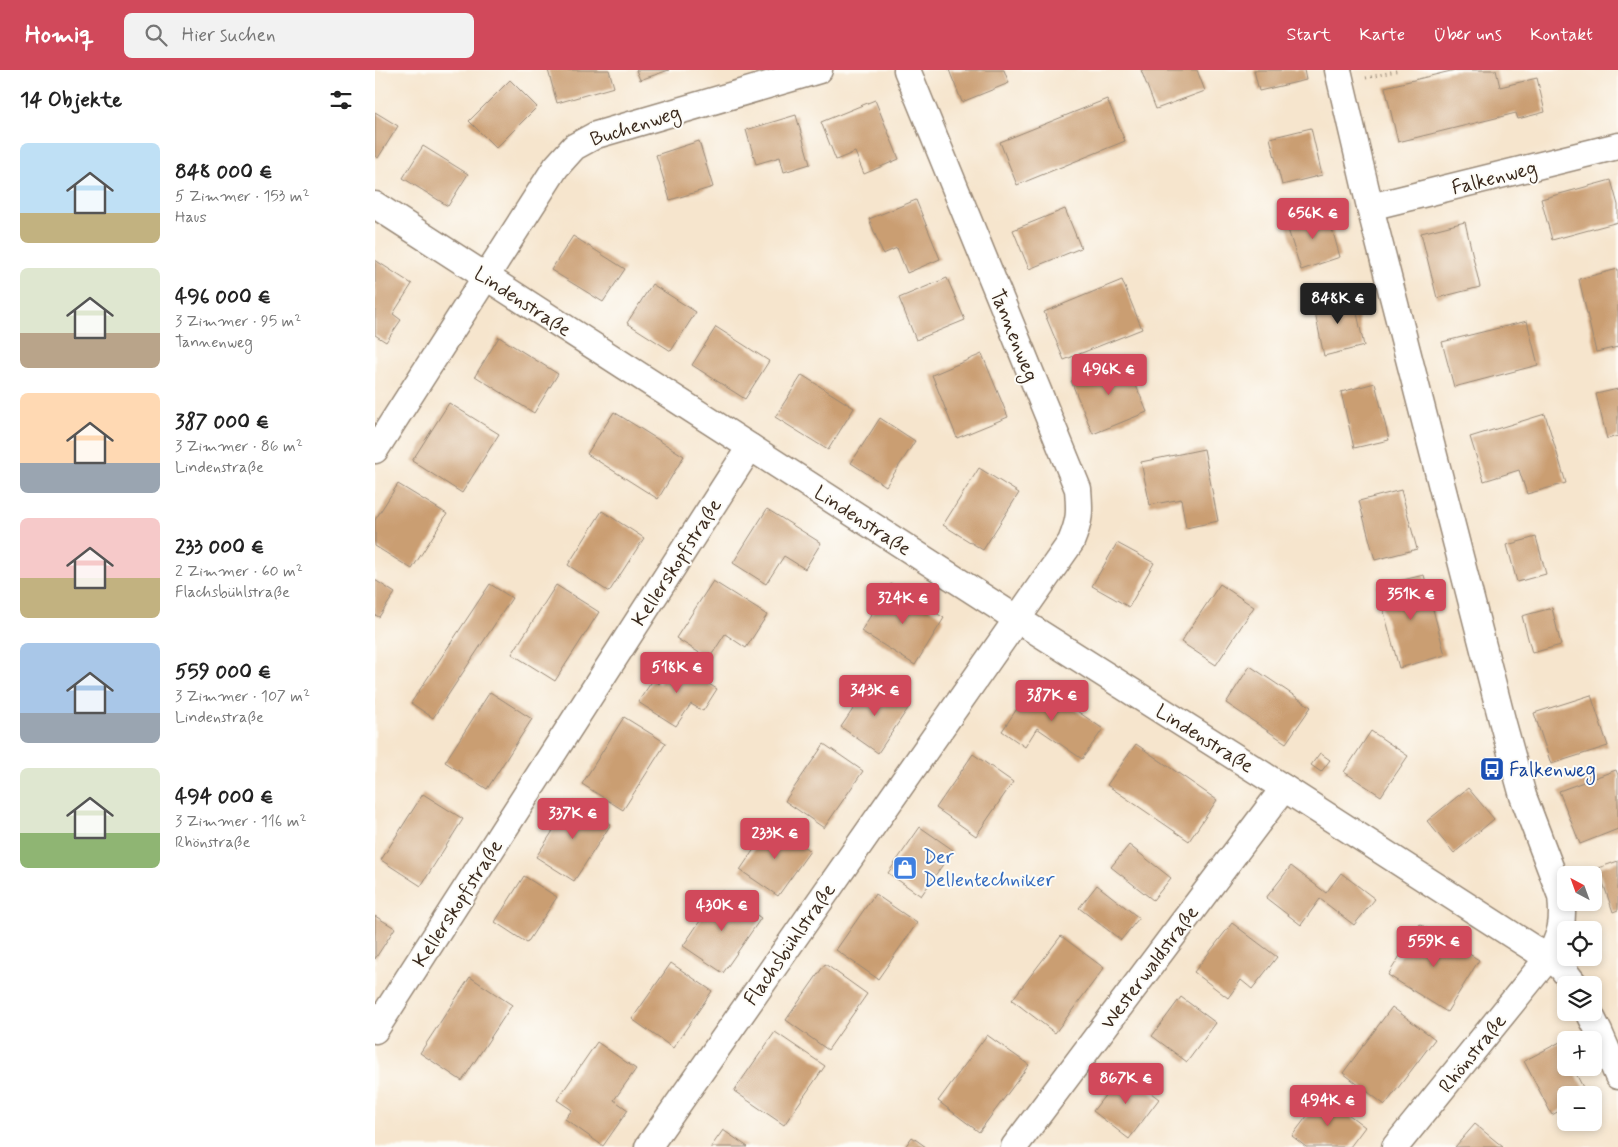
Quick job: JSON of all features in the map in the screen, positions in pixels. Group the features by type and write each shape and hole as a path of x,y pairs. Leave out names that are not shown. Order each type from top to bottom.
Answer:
{"street":[{"name":"Buchenweg","path":"375,450 556,167 574,147 596,135 819,70"},
{"name":"Tannenweg","path":"907,70 1078,490 1080,510 1078,524 1071,542 1017,619"},
{"name":"Rhönstraße","path":"1339,77 1370,208 1523,796 1561,896 1562,923 1559,937 1548,958 1395,1147"},
{"name":"Falkenweg","path":"1370,208 1618,146"},
{"name":"Lindenstraße","path":"375,205 1017,619 1548,958 1568,976"},
{"name":"Kellerskopfstraße","path":"375,1030 750,447"},
{"name":"Flachsbühlstraße","path":"648,1147 1017,619"},
{"name":"Westerwaldstraße","path":"1014,1147 1284,788"},
{"path":"1602,1024 1618,1076"}],"path":[{"path":"1339,77 1400,70"}],"building":[{"path":"548,70 609,70 614,87 557,103"},
{"path":"636,70 669,70 640,80"},
{"path":"949,70 1004,70 1009,83 962,102"},
{"path":"1141,70 1197,70 1205,91 1156,109"},
{"path":"1254,70 1304,70 1306,80 1259,91"},
{"path":"1455,70 1496,70 1500,87 1537,78 1545,112 1518,119 1516,113 1398,142 1385,87"},
{"path":"510,80 537,107 496,148 469,121"},
{"path":"1107,99 1125,141 1017,185 1000,142"},
{"path":"875,100 899,159 864,174 855,152 836,160 821,122"},
{"path":"375,112 398,126 378,158 375,156"},
{"path":"796,115 810,164 784,172 780,157 756,164 746,130"},
{"path":"1311,128 1322,175 1282,185 1270,138"},
{"path":"699,141 713,187 670,200 656,155"},
{"path":"423,146 468,174 448,206 403,178"},
{"path":"1611,180 1618,205 1618,222 1552,240 1541,199"},
{"path":"916,200 940,259 907,273 897,248 883,254 869,219"},
{"path":"1065,209 1081,248 1029,269 1013,230"},
{"path":"1327,211 1340,257 1301,270 1286,223"},
{"path":"1465,222 1480,287 1437,298 1421,233"},
{"path":"573,236 625,269 603,302 551,270"},
{"path":"375,260 412,284 393,314 401,320 386,342 375,335"},
{"path":"1618,269 1618,347 1596,352 1579,279"},
{"path":"947,278 965,320 916,340 899,298"},
{"path":"1122,280 1142,329 1064,360 1044,312"},
{"path":"652,284 696,312 671,351 627,323"},
{"path":"1353,294 1364,346 1324,356 1313,303"},
{"path":"1527,321 1538,365 1454,387 1442,342"},
{"path":"716,327 769,361 745,399 692,365"},
{"path":"499,337 558,374 534,413 475,376"},
{"path":"982,354 1008,417 957,438 932,375"},
{"path":"1125,359 1147,412 1093,434 1071,381"},
{"path":"802,375 854,408 828,450 775,417"},
{"path":"1375,383 1389,440 1354,448 1341,392"},
{"path":"1618,389 1618,436 1607,439 1596,394"},
{"path":"449,403 499,434 462,493 412,461"},
{"path":"614,412 684,456 658,499 587,454"},
{"path":"1545,414 1566,483 1527,494 1519,470 1484,481 1470,437"},
{"path":"880,418 915,441 886,486 851,463"},
{"path":"1204,449 1218,521 1186,528 1181,499 1150,505 1141,462"},
{"path":"979,468 1019,493 983,550 943,525"},
{"path":"398,484 447,514 412,569 375,546 375,520"},
{"path":"1401,490 1417,549 1375,560 1359,501"},
{"path":"767,509 821,543 805,569 784,556 766,584 733,563"},
{"path":"602,511 644,538 609,592 568,565"},
{"path":"1536,537 1546,574 1517,582 1507,545"},
{"path":"1117,543 1154,563 1129,607 1092,586"},
{"path":"1424,575 1445,655 1399,668 1377,586"},
{"path":"375,580 395,593 379,617 375,615"},
{"path":"713,581 767,615 746,648 725,634 709,659 676,638"},
{"path":"490,584 512,598 433,718 411,703"},
{"path":"891,584 944,618 915,665 861,631"},
{"path":"1220,584 1254,607 1216,665 1181,642"},
{"path":"556,585 599,612 555,681 512,654"},
{"path":"1552,608 1561,645 1532,653 1522,616"},
{"path":"673,662 717,689 703,711 691,704 676,726 638,702 653,680 659,684"},
{"path":"1250,666 1311,707 1286,743 1226,703"},
{"path":"872,681 909,707 878,753 841,727"},
{"path":"1035,682 1103,729 1082,759 1037,728 1025,747 1002,731"},
{"path":"490,692 532,719 487,789 445,762"},
{"path":"1591,695 1608,746 1551,764 1534,713"},
{"path":"624,717 666,743 623,810 582,784"},
{"path":"1371,731 1408,756 1381,796 1344,772"},
{"path":"824,744 863,771 824,828 785,801"},
{"path":"1136,744 1217,800 1189,841 1107,785"},
{"path":"1320,753 1330,760 1321,772 1311,765"},
{"path":"973,754 1013,782 976,836 936,808"},
{"path":"1616,770 1618,775 1618,829 1580,844 1559,791"},
{"path":"1468,788 1494,819 1454,853 1427,821"},
{"path":"423,794 463,819 421,886 381,860"},
{"path":"573,800 611,824 574,881 536,857"},
{"path":"771,824 810,851 778,896 740,870"},
{"path":"920,827 953,850 921,896 888,873"},
{"path":"1129,845 1171,878 1153,900 1111,867"},
{"path":"1618,861 1618,910 1613,912 1603,883 1603,866"},
{"path":"1291,866 1326,893 1341,873 1375,899 1354,925 1320,899 1301,925 1266,898"},
{"path":"524,876 557,897 527,943 495,922"},
{"path":"1097,885 1139,918 1121,940 1079,908"},
{"path":"721,890 761,918 723,973 683,946"},
{"path":"875,894 917,923 878,979 836,950"},
{"path":"375,916 395,928 375,959"},
{"path":"1232,923 1277,957 1252,989 1241,980 1228,998 1194,972"},
{"path":"1420,924 1479,960 1447,1012 1388,975"},
{"path":"1061,936 1104,968 1055,1033 1012,1000"},
{"path":"671,963 712,991 673,1048 632,1019"},
{"path":"825,964 867,994 828,1050 786,1020"},
{"path":"470,977 512,1005 462,1081 420,1053"},
{"path":"1181,997 1216,1023 1187,1062 1152,1036"},
{"path":"1392,1007 1435,1039 1385,1105 1343,1073"},
{"path":"775,1032 825,1066 784,1125 734,1091"},
{"path":"987,1035 1029,1065 979,1132 938,1101"},
{"path":"597,1042 636,1069 614,1100 628,1110 603,1146 565,1119 572,1110 557,1100"},
{"path":"1557,1044 1557,1076 1577,1076 1582,1086 1557,1086 1557,1112 1552,1115 1524,1061"},
{"path":"1123,1072 1159,1099 1129,1139 1093,1111"},
{"path":"1323,1095 1365,1127 1350,1147 1306,1147 1292,1136"},
{"path":"1475,1124 1503,1147 1455,1147"},
{"path":"723,1130 748,1147 711,1147"},
{"path":"912,1137 926,1147 905,1147"}],"place":[{"name":"Falkenweg","path":"1492,769"},
{"name":"Der Dellentechniker","path":"905,868"}]}
